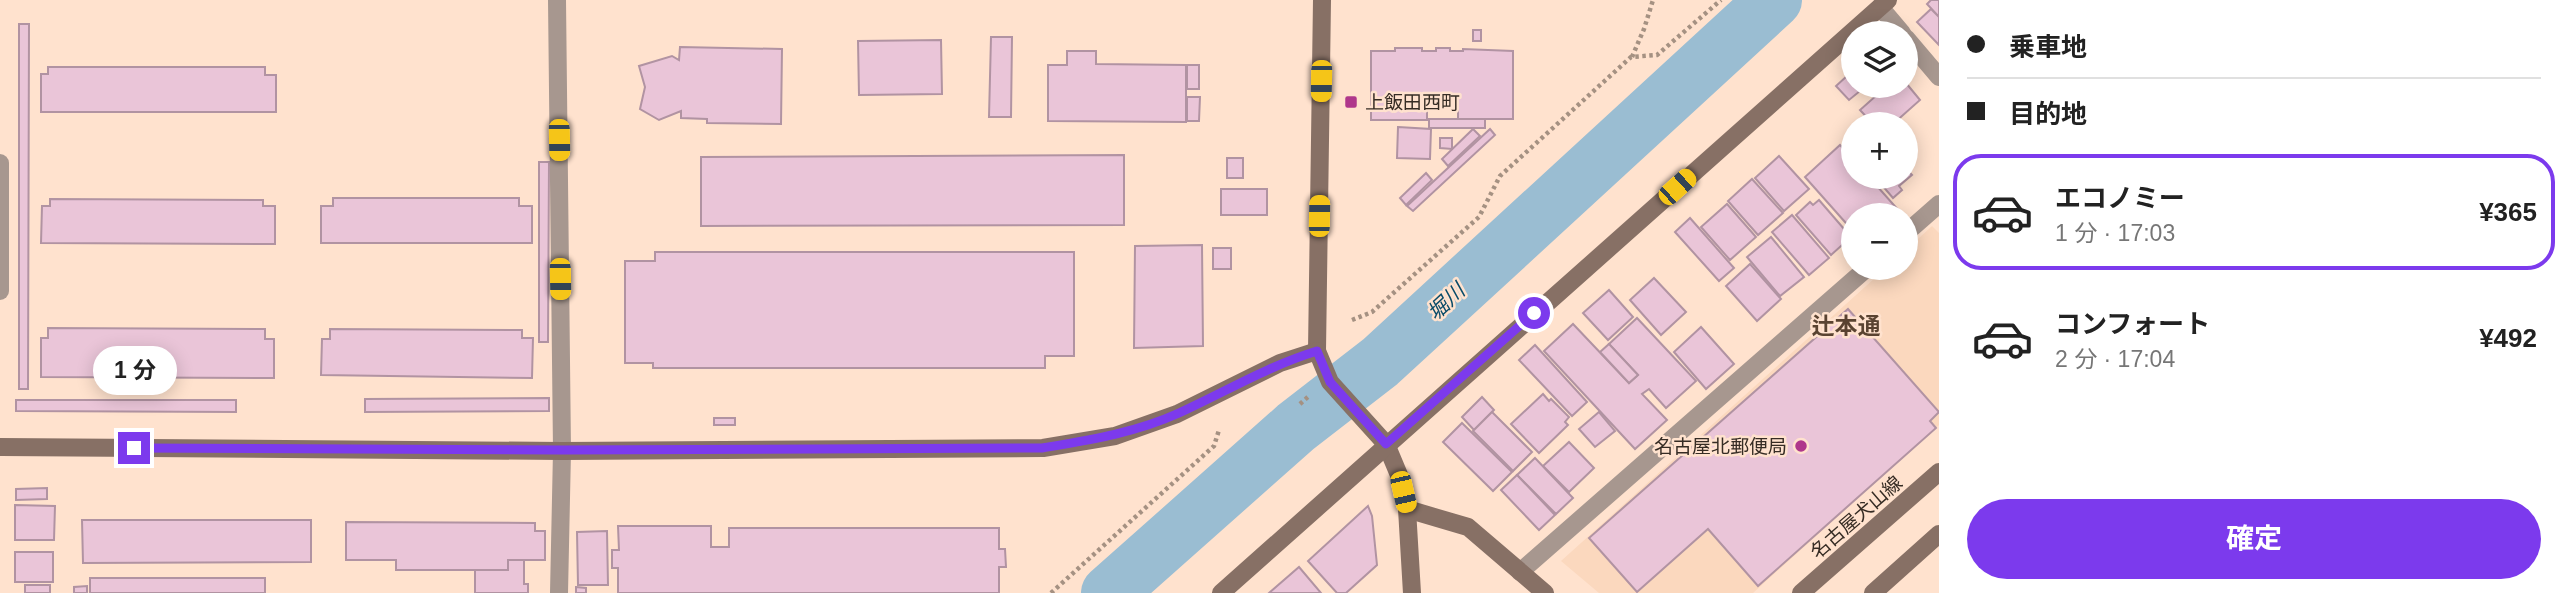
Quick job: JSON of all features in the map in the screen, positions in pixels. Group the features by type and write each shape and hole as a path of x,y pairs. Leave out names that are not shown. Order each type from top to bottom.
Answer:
{"street":[{"path":"557,0 562,450 559,593"},
{"path":"1322,0 1317,351 1330,382 1386,444 1399,475 1407,509 1412,593"},
{"path":"1221,593 1884,4 1895,21"},
{"path":"1918,52 1939,77"},
{"path":"0,163 0,291"},
{"path":"1918,222 1939,204"},
{"path":"1520,572 1853,280"},
{"path":"0,447 562,450 1042,448 1115,436 1152,423 1177,414 1280,363 1317,351"},
{"name":"名古屋犬山線","path":"1801,593 1939,471"},
{"path":"1407,509 1468,527 1545,593"},
{"path":"1872,593 1939,534"}],"path":[{"path":"1352,320 1373,312 1479,217 1500,176 1631,57 1653,0"},
{"path":"1631,57 1657,55 1721,0"},
{"path":"1051,593 1214,446 1219,430"}],"shaded area":[{"path":"1932,226 1939,233 1939,425 1753,593 1599,593 1561,561 1873,280 1918,280 1918,239"}],"building":[{"path":"1931,0 1939,0 1939,17 1927,4"},
{"path":"1931,9 1939,17 1939,45 1918,23"},
{"path":"19,24 29,24 28,389 19,389"},
{"path":"1473,30 1481,30 1481,41 1473,41"},
{"path":"991,37 1012,37 1011,117 989,117"},
{"path":"941,40 942,94 859,95 858,41"},
{"path":"680,47 782,49 781,124 707,123 707,119 681,118 681,111 659,120 640,109 645,87 639,66 672,56 679,60"},
{"path":"1395,48 1422,48 1422,51 1450,48 1450,51 1513,51 1513,119 1458,119 1458,100 1427,100 1427,120 1371,120 1371,51 1395,51"},
{"path":"1067,51 1096,51 1096,64 1186,65 1186,122 1048,121 1048,65 1067,65"},
{"path":"1187,65 1199,65 1199,89 1187,89"},
{"path":"48,67 265,67 265,75 276,75 276,112 41,112 41,74 48,74"},
{"path":"1187,97 1200,97 1199,121 1187,121"},
{"path":"1874,98 1918,98 1920,100 1906,112 1860,110"},
{"path":"1429,119 1485,119 1485,128 1429,128"},
{"path":"1398,127 1431,129 1430,159 1397,158"},
{"path":"1473,129 1480,136 1448,166 1442,159"},
{"path":"1490,129 1495,135 1413,211 1407,206"},
{"path":"1440,138 1452,138 1452,149 1440,148"},
{"path":"1840,145 1841,189 1880,189 1892,203 1841,203 1841,218 1805,177"},
{"path":"1124,155 1124,225 701,226 701,157"},
{"path":"1779,156 1809,189 1784,211 1755,178"},
{"path":"1227,158 1243,158 1243,178 1227,178"},
{"path":"539,162 549,162 548,342 539,342"},
{"path":"1426,173 1432,180 1406,205 1400,198"},
{"path":"1752,179 1783,213 1758,235 1728,201"},
{"path":"1221,189 1267,189 1267,215 1221,215"},
{"path":"1885,189 1901,189 1902,190 1893,198"},
{"path":"333,198 519,198 519,206 532,206 532,243 321,243 321,206 333,206"},
{"path":"50,199 263,200 263,206 275,206 275,244 41,243 42,206 50,206"},
{"path":"1819,200 1841,225 1841,246 1831,255 1796,215 1810,202 1813,205"},
{"path":"1727,204 1756,237 1730,260 1701,227"},
{"path":"1792,215 1829,258 1809,275 1772,232"},
{"path":"1690,218 1734,268 1719,281 1675,232"},
{"path":"1771,237 1804,277 1780,296 1747,257"},
{"path":"1202,245 1203,346 1134,348 1135,246"},
{"path":"1213,248 1231,248 1231,269 1213,269"},
{"path":"655,252 1074,252 1074,356 1045,356 1045,368 653,368 653,363 625,363 625,261 655,261"},
{"path":"1750,264 1781,299 1757,321 1726,286"},
{"path":"1654,278 1686,312 1661,335 1630,300"},
{"path":"1609,290 1633,317 1608,340 1583,313"},
{"path":"1848,309 1939,412 1930,421 1936,428 1758,586 1708,529 1637,592 1589,538"},
{"path":"1637,318 1696,381 1666,408 1649,389 1642,394 1667,420 1635,449 1544,351 1573,324 1629,383 1638,375 1609,344"},
{"path":"1701,327 1734,364 1706,389 1674,352"},
{"path":"48,328 265,329 265,339 274,339 274,378 41,377 41,338 48,338"},
{"path":"330,329 522,330 522,338 533,338 532,378 321,375 322,339 330,339"},
{"path":"1609,344 1638,375 1629,383 1600,352"},
{"path":"1535,345 1587,402 1572,416 1519,360"},
{"path":"1543,394 1569,417 1565,422 1568,425 1539,453 1511,424"},
{"path":"1482,397 1494,410 1474,430 1462,417"},
{"path":"549,398 549,411 365,412 365,399"},
{"path":"16,400 236,400 236,412 16,411"},
{"path":"1492,412 1532,452 1513,471 1473,431"},
{"path":"1599,412 1615,431 1595,447 1579,429"},
{"path":"714,418 735,418 735,425 714,425"},
{"path":"1462,423 1512,472 1493,491 1443,442"},
{"path":"1569,442 1594,468 1569,492 1543,466"},
{"path":"1535,458 1573,498 1556,514 1517,475"},
{"path":"1517,475 1555,515 1539,530 1501,490"},
{"path":"47,488 47,499 16,500 16,489"},
{"path":"15,505 55,506 54,540 15,540"},
{"path":"1368,506 1372,516 1377,565 1346,593 1337,593 1308,561"},
{"path":"82,520 311,520 311,562 83,563"},
{"path":"346,522 535,523 535,531 545,531 545,560 508,560 508,570 396,570 396,560 346,560"},
{"path":"618,526 711,526 711,547 729,547 729,528 999,528 999,549 1005,549 1006,567 999,567 999,593 618,593 618,568 612,568 612,550 619,550"},
{"path":"607,531 608,585 578,585 577,532"},
{"path":"15,552 53,552 53,582 15,582"},
{"path":"508,560 524,560 524,584 528,584 528,593 475,593 475,570 508,570"},
{"path":"1299,567 1321,593 1269,593"},
{"path":"90,578 265,578 265,593 90,593"},
{"path":"25,585 50,585 50,593 25,593"},
{"path":"87,586 87,593 74,593 74,587"},
{"path":"576,587 586,588 586,593 576,593"}],"waterway":[{"name":"堀川","path":"1109,593 1296,427 1380,362 1774,0"}],"place":[{"name":"上飯田西町","path":"1351,102"},
{"name":"名古屋北郵便局","path":"1801,446"}],"district":[{"name":"辻本通","path":"1846,326"}],"route":[{"path":"134,448 1042,448 1115,436 1177,414 1280,363 1317,351 1330,382 1386,444 1534,313"}]}
